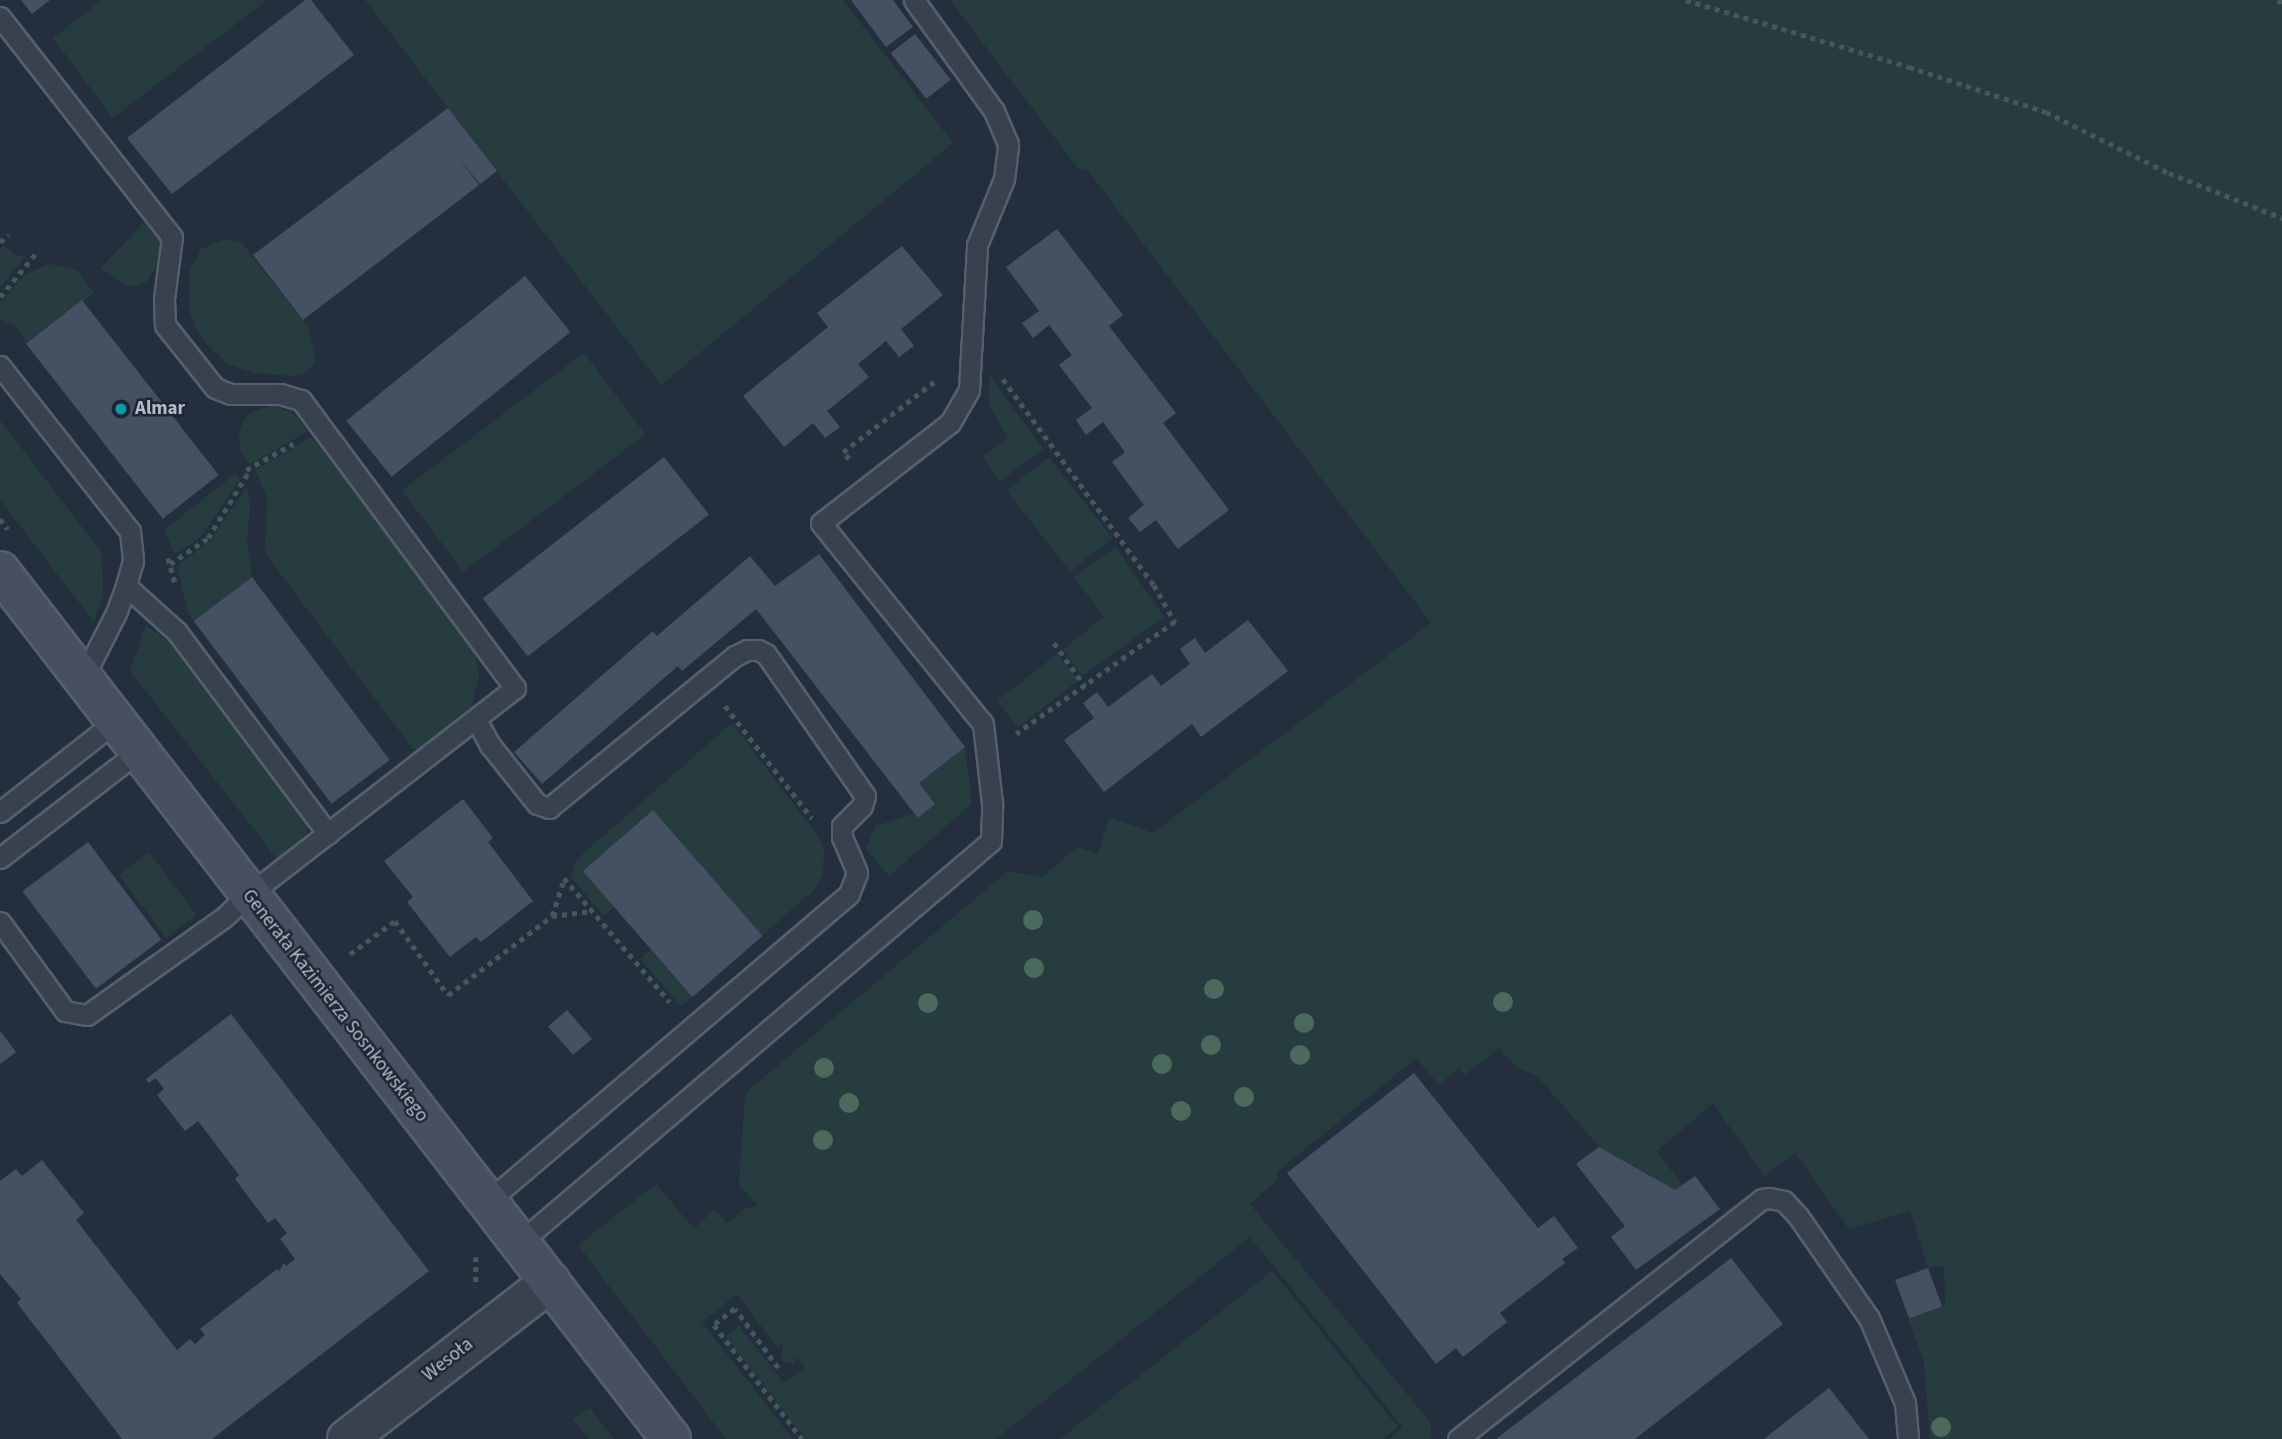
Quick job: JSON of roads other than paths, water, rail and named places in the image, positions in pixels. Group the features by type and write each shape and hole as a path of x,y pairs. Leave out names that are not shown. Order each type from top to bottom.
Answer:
{"street":[{"name":"Generała Kazimierza Sosnkowskiego","path":"0,571 671,1439"},
{"name":"Wesoła","path":"347,1439 550,1282"}],"lane":[{"path":"519,1243 991,841 992,803 983,724 821,523 950,423 969,390 977,245 1004,179 1009,144 994,111 914,0"},
{"path":"0,17 172,237 164,299 165,325 215,388 231,394 281,394 301,400 515,688 249,894 223,918 87,1015 65,1012 0,922"},
{"path":"0,366 130,531 133,561 126,586 117,611 83,678"},
{"path":"126,586 177,632 328,835"},
{"path":"476,719 490,745 537,804 549,808 705,680 747,650 766,654 864,796 862,806 842,826 842,837 857,873 849,894 487,1202"},
{"path":"0,812 116,721"},
{"path":"0,858 139,751"},
{"path":"1458,1439 1762,1199 1769,1198 1784,1201 1798,1216 1869,1318 1905,1403 1908,1439"}],"place":[{"name":"Almar","path":"121,409"}]}
